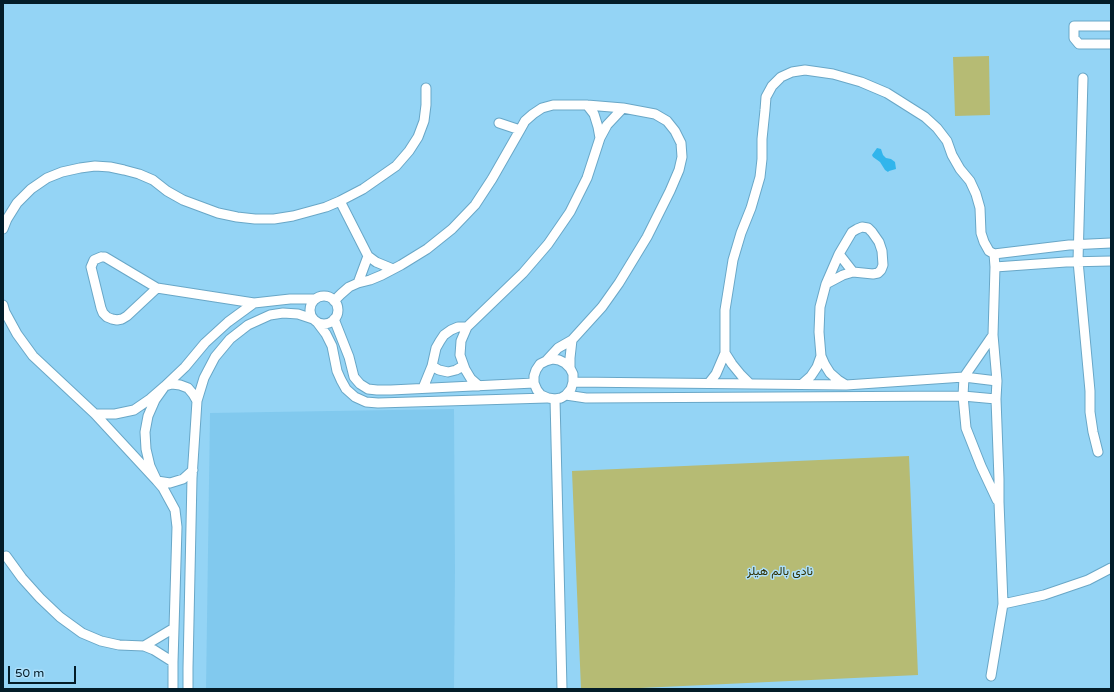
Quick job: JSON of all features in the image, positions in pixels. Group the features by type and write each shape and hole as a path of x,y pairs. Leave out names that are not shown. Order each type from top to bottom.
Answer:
{"street":[{"path":"1111,26 1074,26 1074,38 1079,44 1111,44"},
{"path":"709,383 721,364 725,353 725,310 733,260 760,177 766,97 772,86 781,77 792,72 805,70 833,74 860,82 887,93 925,117 933,124 947,141 952,155 960,169 970,181 976,194 980,208 981,233 988,251 994,254 1111,243"},
{"path":"1083,78 1078,262 1090,391 1090,412 1098,452"},
{"path":"3,229 7,219 17,203 31,189 47,178 62,172 95,166 110,167 139,174 152,180 183,200 218,213 236,217 268,219 293,216 326,207 363,189 396,166 409,151 418,137 424,121 426,88"},
{"path":"334,301 341,294 358,283 376,277 401,265 427,249 452,229 475,205 492,179 525,121 542,108 552,105 587,105 623,108 655,114 666,121 675,131 681,143 682,156 679,170 670,191 647,238 602,307 572,340 558,348 546,361"},
{"path":"587,105 594,114 600,138"},
{"path":"479,386 471,379 464,369 460,355 461,341 467,327 523,273 548,244 570,212 587,178 600,138 607,125 623,108"},
{"path":"499,123 520,130"},
{"path":"340,201 368,256 376,262 393,269"},
{"path":"826,284 853,272 873,274 878,273 881,270 883,258 880,244 868,228 857,229 852,232 839,254 826,284 820,307 819,332 821,356 830,373 846,385"},
{"path":"839,254 853,272"},
{"path":"991,676 1003,604 996,399 997,381 993,335 994,254"},
{"path":"358,283 368,256"},
{"path":"157,288 127,316 122,319 112,320 103,313 101,308 91,270 92,263 98,258 105,257 157,288 254,303 290,299 315,299 323,296 331,298 334,301 337,312 334,319 326,324 298,314 283,313 270,315 248,325 230,339 215,357 204,378 197,401 193,470 188,689"},
{"path":"995,267 1111,261"},
{"path":"315,299 310,309 311,316 326,334 332,346 337,371 341,380 346,389 355,397 366,402 552,399 561,398 571,389 574,382 573,374 565,363 553,359 540,364 534,376 534,383 537,390 541,395 552,399"},
{"path":"95,414 115,414 134,410 150,399 185,367 205,343 228,322 254,303"},
{"path":"3,305 5,312 17,334 33,356 95,414 164,488 175,510 177,526 173,689"},
{"path":"334,319 354,377 360,384 368,389 377,390 534,383"},
{"path":"423,388 432,366 436,348 444,335 458,327 467,327"},
{"path":"993,335 964,377 963,396 966,428 981,466 999,502"},
{"path":"570,368 570,349 572,340"},
{"path":"725,353 736,370 750,384"},
{"path":"802,384 811,376 817,367 821,356"},
{"path":"432,366 439,370 448,372 463,366"},
{"path":"574,382 846,385 964,377 997,381"},
{"path":"157,481 150,466 146,449 145,432 148,416 155,400 164,386 172,384 188,388 197,401"},
{"path":"566,395 586,398 963,396 996,399"},
{"path":"552,399 562,689"},
{"path":"157,481 170,483 183,479 193,470"},
{"path":"6,556 22,578 40,598 60,617 82,633 100,641 119,645 144,646 173,662"},
{"path":"1003,604 1044,595 1088,580 1111,568"},
{"path":"144,646 174,628"}],"shaded area":[{"path":"877,148 881,149 886,158 895,162 896,169 888,172 880,162 873,157 872,155"},
{"path":"454,409 454,689 206,689 210,413"}],"green space":[{"path":"989,56 990,115 955,116 953,57"},
{"name":"نادى بالم هيلز","path":"909,456 918,675 619,689 581,689 572,471"}]}
